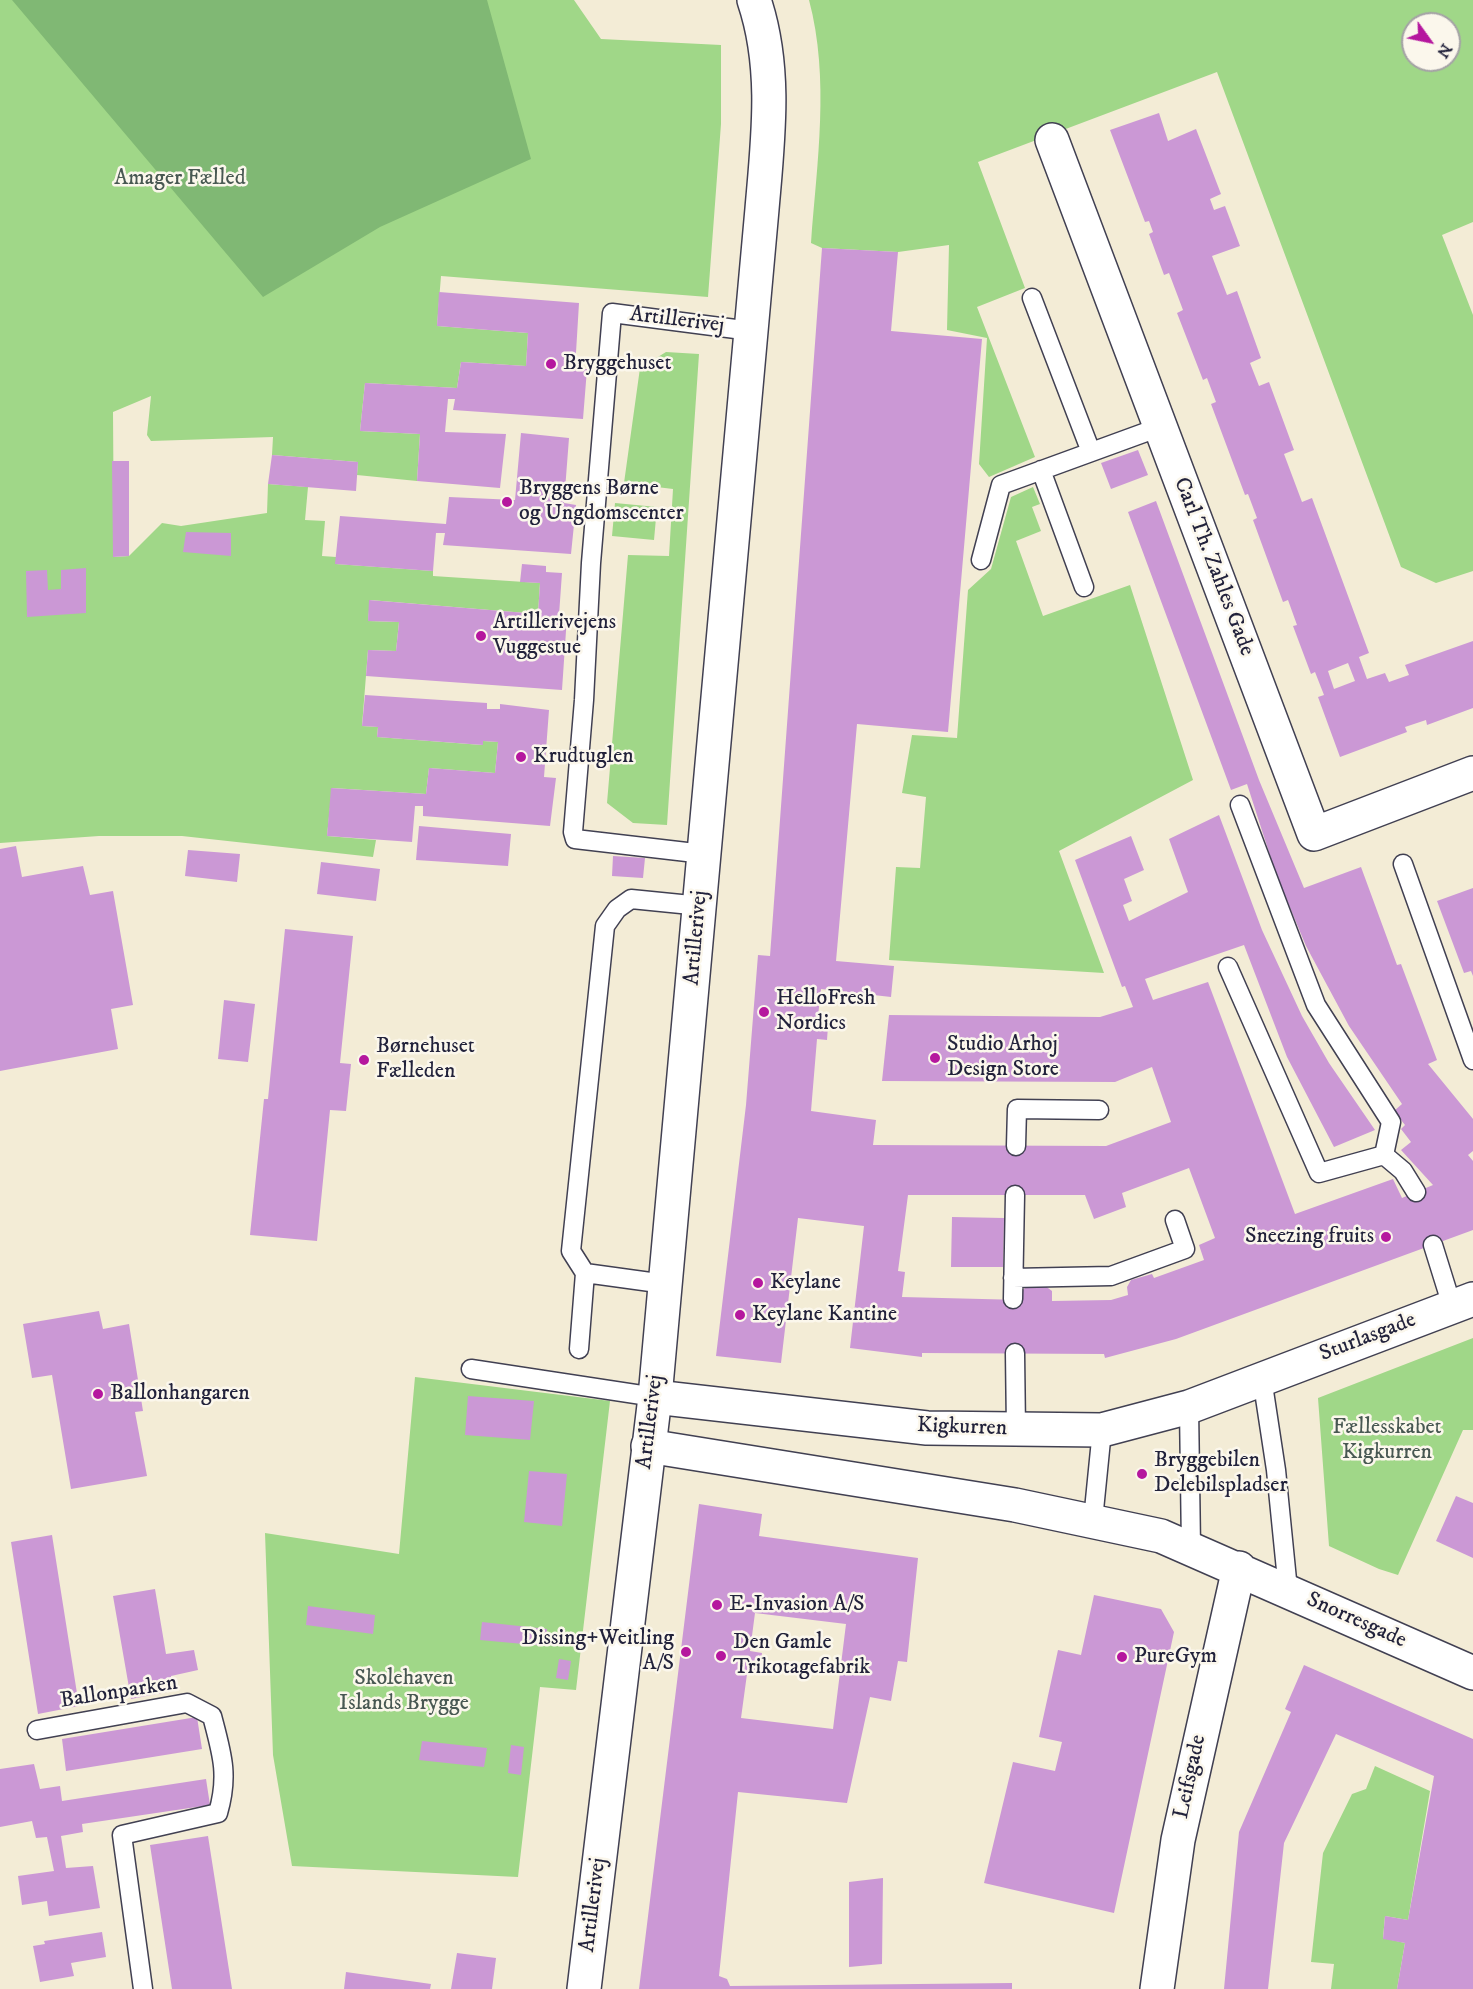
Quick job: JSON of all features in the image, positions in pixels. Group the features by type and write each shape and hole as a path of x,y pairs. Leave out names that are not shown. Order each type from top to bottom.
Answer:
{"street":[{"name":"Artillerivej","path":"584,1989 655,1397 752,331 769,108 768,61 754,0"},
{"name":"Carl Th. Zahles Gade","path":"1052,140 1314,834 1473,773"},
{"name":"Sturlasgade","path":"1262,1378 1463,1303"},
{"name":"Kigkurren","path":"655,1397 927,1428 1102,1430 1189,1407 1262,1378"},
{"path":"648,1446 1092,1520 1161,1536 1239,1568"},
{"name":"Snorresgade","path":"1239,1568 1473,1673"},
{"name":"Leifsgade","path":"1157,1989 1178,1840 1239,1568"}],"lane":[{"path":"1032,298 1091,452"},
{"name":"Artillerivej","path":"704,854 574,838 591,563 612,313 752,331"},
{"path":"981,560 1001,485 1160,427"},
{"path":"1041,470 1084,587"},
{"path":"1240,805 1316,1005 1391,1122 1384,1155"},
{"path":"1403,864 1473,1060"},
{"path":"579,1349 585,1274 571,1251 605,926 617,909 631,899 701,906"},
{"path":"1228,967 1319,1173 1384,1155"},
{"path":"1016,1146 1017,1109 1099,1110"},
{"path":"1384,1155 1403,1171 1416,1192"},
{"path":"1013,1299 1015,1195"},
{"path":"1014,1278 1112,1276 1185,1249 1174,1220"},
{"path":"1433,1245 1463,1303"},
{"path":"585,1274 665,1284"},
{"path":"1016,1353 1016,1430"},
{"path":"471,1369 655,1397"},
{"path":"1262,1378 1276,1470 1288,1590"},
{"path":"1189,1407 1191,1548"},
{"path":"1092,1520 1102,1430"},
{"name":"Ballonparken","path":"37,1730 187,1703 212,1716 224,1761 225,1788 218,1813 122,1834 143,1989"}],"green space":[{"name":"Amager Fælled","path":"0,0 574,0 601,39 721,45 721,124 708,297 441,276 437,326 528,333 526,366 461,362 457,388 365,383 360,431 420,434 417,481 357,475 358,462 272,455 273,437 151,441 147,435 151,396 113,412 114,557 129,556 162,523 181,526 267,513 268,484 308,487 305,520 325,521 322,556 336,557 336,564 433,571 433,576 540,583 538,614 370,600 368,621 399,622 396,651 368,650 362,726 378,727 377,737 482,745 483,741 498,742 495,773 429,768 426,794 332,788 327,836 376,840 373,857 182,836 99,836 0,843"},
{"name":"Amager Fælled","path":"12,0 487,0 531,159 380,227 263,297"},
{"path":"809,0 1473,0 1473,222 1442,235 1473,315 1473,571 1436,583 1401,567 1217,72 978,162 1025,288 977,307 1035,457 989,477 979,464 987,338 947,330 949,245 898,252 822,248 811,243 819,151 819,60"},
{"path":"666,352 699,354 667,825 633,823 607,803 628,555 669,556 673,489 624,483 640,368"},
{"path":"1033,487 1040,504 1032,507 1041,531 1016,541 1043,616 1130,585 1193,780 1059,851 1104,973 889,960 896,867 920,868 926,797 902,793 912,735 957,738 968,590 991,569 1011,497"},
{"path":"615,503 657,507 654,540 612,536"},
{"name":"Fællesskabet Kigkurren","path":"1473,1338 1473,1430 1463,1430 1398,1575 1379,1569 1329,1546 1318,1398"},
{"name":"Skolehaven Islands Brygge","path":"415,1377 610,1401 576,1690 540,1687 518,1877 292,1866 273,1755 265,1533 399,1554"},
{"path":"1375,1766 1430,1791 1408,1920 1385,1916 1383,1938 1405,1943 1397,1989 1331,1989 1334,1964 1311,1962 1323,1853 1352,1794 1366,1789"}],"building":[{"path":"1159,113 1168,141 1196,129 1221,194 1210,199 1214,210 1225,206 1240,246 1212,256 1227,295 1237,291 1261,358 1250,363 1259,386 1269,382 1294,450 1284,454 1302,502 1312,498 1369,653 1359,657 1367,679 1385,673 1389,682 1409,675 1405,665 1473,641 1473,708 1427,725 1426,720 1405,727 1407,732 1340,757 1318,697 1324,695 1315,672 1311,674 1293,626 1297,625 1288,600 1283,602 1253,520 1257,518 1248,494 1245,495 1211,404 1216,402 1207,378 1203,380 1177,313 1183,310 1169,273 1164,275 1149,234 1153,232 1149,221 1145,222 1110,130","holes":["1348,663 1355,681 1334,689 1328,671"]},
{"path":"822,248 898,252 891,331 982,339 948,732 857,724 836,961 894,966 891,997 821,989 817,1025 828,1026 827,1040 817,1039 811,1111 876,1120 873,1145 1106,1146 1171,1122 1152,1067 1115,1082 882,1081 889,1015 1100,1017 1133,1007 1125,986 1122,987 1075,860 1131,836 1144,870 1124,879 1132,901 1123,905 1129,921 1188,892 1169,839 1219,815 1262,930 1302,1016 1329,1063 1375,1130 1334,1147 1287,1057 1244,945 1145,979 1153,1000 1208,982 1295,1214 1393,1179 1402,1198 1433,1185 1401,1150 1411,1142 1401,1129 1405,1125 1394,1111 1402,1104 1349,1026 1306,946 1276,874 1247,784 1231,790 1128,512 1156,501 1259,780 1304,888 1361,867 1397,965 1401,964 1437,1060 1428,1064 1473,1119 1473,1151 1468,1155 1473,1161 1473,1230 1176,1339 1105,1358 1104,1354 922,1353 922,1357 850,1348 864,1226 798,1218 781,1363 716,1356 746,1105 758,955 770,956","holes":["1189,1168 1215,1238 1199,1245 1204,1260 1154,1278 1152,1274 1131,1280 1127,1287 1128,1295 1111,1300 1052,1301 1052,1291 1044,1285 1028,1285 1022,1291 1022,1300 902,1297 905,1272 898,1271 908,1195 1085,1195 1094,1219 1126,1207 1122,1193"]},
{"name":"Bryggehuset","path":"439,292 579,303 575,369 587,369 583,419 453,410 455,399 448,399 445,432 506,434 500,488 417,481 420,434 360,431 365,383 457,388 461,362 526,366 528,333 437,326"},
{"name":"Bryggens Børne og Ungdomscenter","path":"521,433 569,438 564,503 576,505 571,554 443,545 445,533 436,533 433,571 335,564 340,516 446,524 449,497 515,500"},
{"path":"1138,450 1148,475 1111,489 1101,463"},
{"path":"272,455 358,462 356,491 268,484"},
{"path":"112,461 129,461 129,556 113,557"},
{"path":"186,532 231,533 231,556 183,552"},
{"name":"Artillerivejens Vuggestue","path":"522,564 546,566 546,572 562,573 559,615 567,616 562,690 366,676 368,650 396,651 399,622 368,621 369,600 538,614 540,583 520,582"},
{"path":"86,568 86,613 27,617 26,571 47,570 48,590 61,589 61,570"},
{"name":"Krudtuglen","path":"365,695 487,703 487,709 500,709 500,704 549,710 544,777 556,778 550,826 423,816 423,806 415,806 412,842 327,836 331,788 426,794 429,768 495,773 498,742 483,741 483,745 377,737 378,727 362,726"},
{"path":"419,826 511,834 508,866 416,860"},
{"path":"16,846 22,877 83,866 90,895 113,891 133,1005 111,1009 118,1049 0,1071 0,849"},
{"path":"188,850 240,854 237,882 185,876"},
{"path":"613,856 645,858 643,878 612,876"},
{"path":"321,862 380,869 376,901 317,894"},
{"path":"1473,888 1473,976 1471,971 1464,973 1437,901"},
{"path":"285,929 353,936 340,1063 351,1064 346,1111 330,1110 317,1241 250,1235 264,1099 268,1099"},
{"path":"224,1000 255,1004 248,1062 218,1059"},
{"path":"952,1217 1004,1218 1003,1267 951,1267"},
{"name":"Ballonhangaren","path":"99,1311 103,1329 129,1324 143,1411 135,1412 147,1476 71,1489 52,1375 32,1378 23,1324"},
{"path":"468,1396 534,1401 530,1440 465,1435"},
{"path":"529,1471 567,1474 562,1526 524,1522"},
{"path":"1456,1496 1473,1503 1473,1558 1436,1541"},
{"name":"Den Gamle Trikotagefabrik","path":"699,1504 762,1514 759,1536 918,1558 907,1662 898,1661 891,1701 870,1697 847,1803 738,1792 719,1976 727,1979 730,1986 1012,1983 1012,1989 639,1989","holes":["755,1613 846,1624 833,1729 741,1718 747,1674 759,1675 762,1653 750,1651"]},
{"path":"52,1535 79,1706 38,1714 11,1542"},
{"path":"155,1589 166,1654 194,1650 198,1670 171,1676 172,1691 131,1699 113,1596"},
{"path":"1094,1595 1161,1609 1174,1632 1114,1913 984,1883 1013,1762 1055,1771 1062,1742 1039,1737 1058,1650 1081,1655"},
{"path":"308,1606 375,1615 373,1634 306,1625"},
{"path":"482,1622 547,1629 545,1646 480,1640"},
{"path":"559,1659 571,1661 568,1680 556,1678"},
{"path":"1304,1665 1473,1739 1473,1989 1397,1989 1405,1943 1383,1939 1385,1916 1408,1920 1434,1776 1336,1734 1284,1843 1268,1989 1224,1989 1239,1832 1291,1712 1285,1709"},
{"path":"197,1717 202,1749 66,1771 62,1739"},
{"path":"422,1741 487,1748 484,1767 419,1760"},
{"path":"511,1745 524,1747 521,1775 508,1773"},
{"path":"34,1764 40,1789 60,1786 62,1801 206,1779 210,1805 82,1824 83,1832 61,1836 66,1868 93,1866 100,1908 49,1916 47,1901 22,1905 18,1876 54,1871 47,1837 36,1838 32,1821 0,1827 0,1769"},
{"path":"208,1836 232,1989 172,1989 150,1845"},
{"path":"883,1878 882,1964 849,1967 849,1882"},
{"path":"102,1932 106,1957 71,1963 74,1976 40,1982 33,1946 45,1944 44,1941"},
{"path":"457,1953 496,1958 492,1989 451,1989"},
{"path":"346,1972 431,1984 430,1989 344,1989"}],"place":[{"name":"Bryggehuset","path":"551,364"},
{"name":"Bryggens Børne og Ungdomscenter","path":"507,502"},
{"name":"Artillerivejens Vuggestue","path":"481,636"},
{"name":"Krudtuglen","path":"521,757"},
{"name":"HelloFresh Nordics","path":"764,1012"},
{"name":"Studio Arhoj Design Store","path":"935,1058"},
{"name":"Børnehuset Fælleden","path":"364,1060"},
{"name":"Sneezing fruits","path":"1386,1237"},
{"name":"Keylane","path":"758,1283"},
{"name":"Keylane Kantine","path":"740,1315"},
{"name":"Ballonhangaren","path":"98,1394"},
{"name":"Bryggebilen Delebilspladser","path":"1142,1474"},
{"name":"E-Invasion A/S","path":"717,1605"},
{"name":"Dissing+Weitling A/S","path":"686,1652"},
{"name":"Den Gamle Trikotagefabrik","path":"721,1656"},
{"name":"PureGym","path":"1122,1657"}]}
